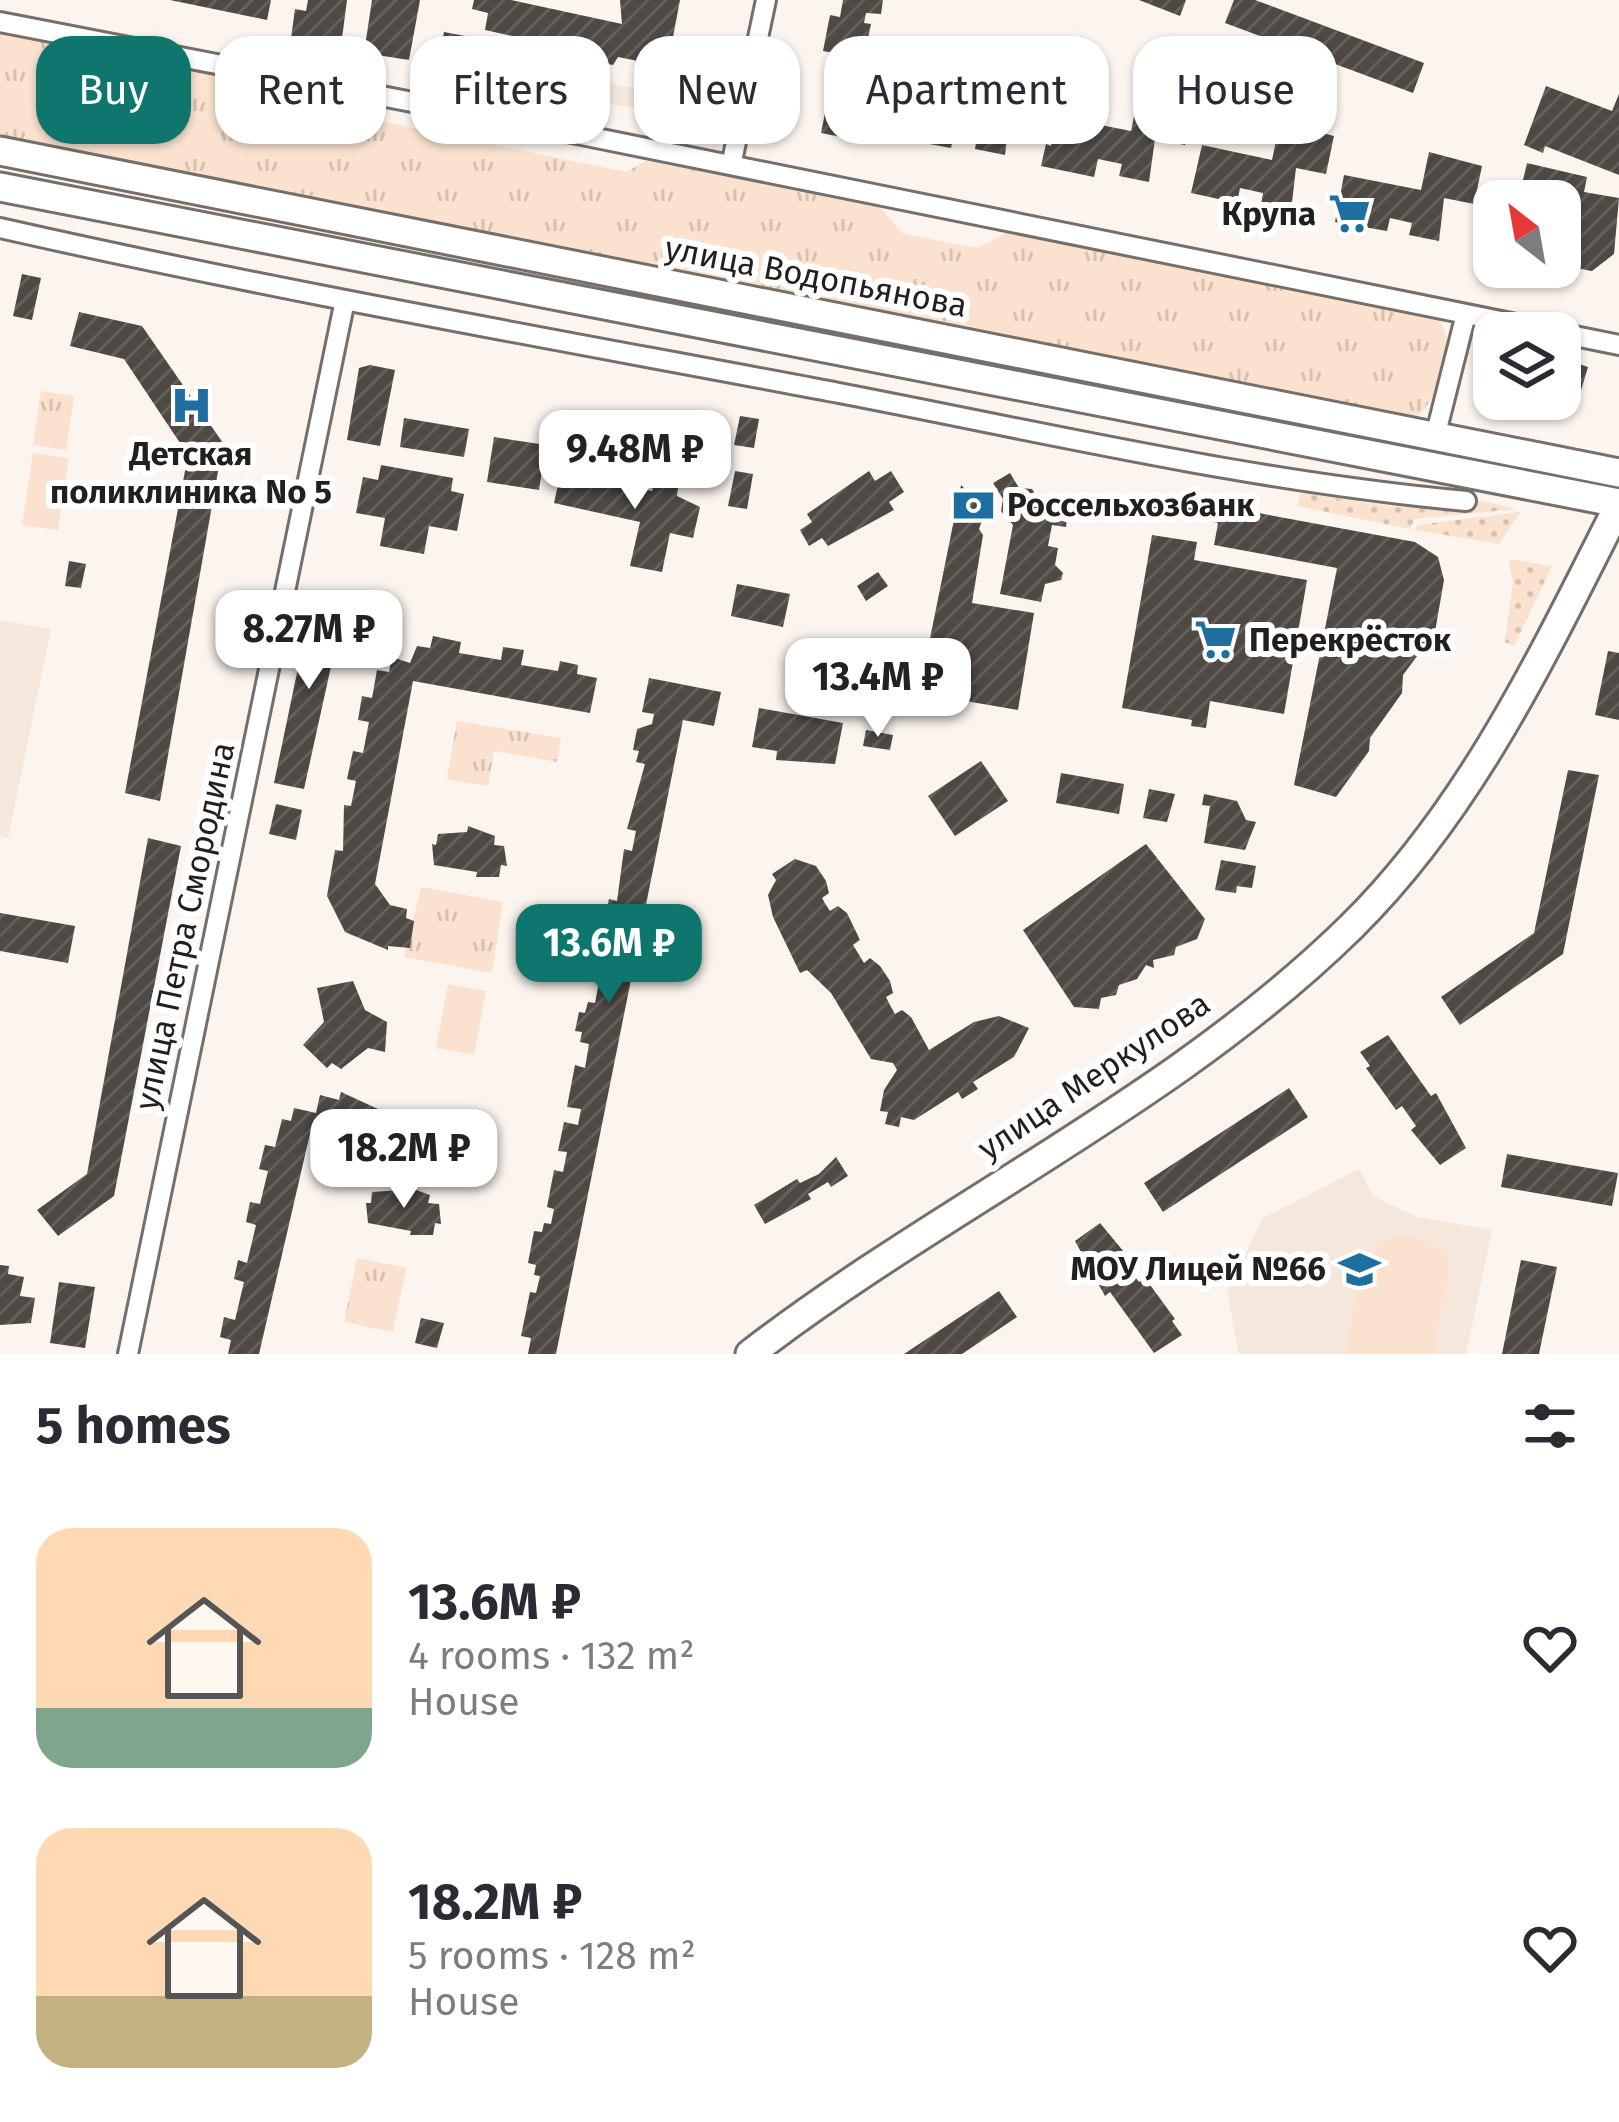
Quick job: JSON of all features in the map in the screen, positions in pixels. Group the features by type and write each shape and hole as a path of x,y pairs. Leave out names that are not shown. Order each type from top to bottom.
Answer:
{"main road":[{"name":"улица Водопьянова","path":"0,151 1619,472"},
{"path":"0,188 1619,504"},
{"name":"улица Меркулова","path":"750,1354 961,1208 1206,1051 1352,926 1504,729 1619,504"}],"street":[{"path":"732,161 766,0"},
{"path":"0,22 732,161 1162,255 1473,315"},
{"path":"0,228 345,300 1178,457 1374,493 1466,501"},
{"name":"улица Петра Смородина","path":"128,1354 345,300"},
{"path":"1435,437 1466,314"},
{"path":"1581,337 1619,344"},
{"path":"1178,457 1184,421"}],"shaded area":[{"path":"610,84 634,88 634,108 610,104"},
{"path":"0,620 51,629 8,838 0,836"},
{"name":"МОУ Лицей №66","path":"1359,1169 1374,1197 1417,1217 1492,1230 1466,1354 1239,1354 1227,1292 1263,1218"}],"green space":[{"path":"0,32 36,39 36,144 191,144 191,69 215,74 215,144 386,144 386,122 410,127 410,144 491,144 626,172 646,161 877,204 903,234 978,248 1006,233 1439,320 1445,331 1447,358 1439,386 1415,418 0,143"},
{"path":"41,391 74,396 66,450 33,445"},
{"path":"33,453 69,458 58,530 22,525"},
{"path":"1301,493 1397,507 1478,500 1516,509 1415,519 1410,529 1297,506"},
{"path":"1520,512 1499,544 1415,530 1417,525"},
{"path":"1508,559 1552,566 1514,646 1505,642 1513,582"},
{"path":"457,721 561,738 557,762 494,751 488,786 447,779"},
{"path":"421,887 503,902 492,973 404,957"},
{"path":"448,984 486,991 474,1055 436,1048"},
{"path":"1398,1236 1426,1240 1446,1254 1449,1270 1433,1354 1346,1354 1364,1268 1383,1242"},
{"path":"357,1258 406,1268 393,1332 344,1322"}],"building":[{"path":"170,0 271,0 267,20"},
{"path":"308,0 347,0 342,36 291,36 295,9 306,11"},
{"path":"372,0 420,0 409,60 386,56 386,36 367,36"},
{"path":"474,0 511,0 622,24 620,0 680,0 673,36 634,36 634,60 618,57 613,65 610,36 513,36 485,30 488,13 472,9"},
{"path":"843,0 883,0 881,14 866,13 864,23 871,24 869,36 826,36 830,15 840,17"},
{"path":"1139,0 1186,0 1180,16"},
{"path":"1234,0 1255,0 1424,63 1413,93 1337,65 1337,36 1260,36 1225,23"},
{"path":"1546,86 1612,111 1619,94 1619,175 1545,146 1543,153 1524,145"},
{"path":"1133,122 1133,144 1154,144 1149,182 1119,176 1122,164 1098,159 1094,177 1041,166 1046,144 1109,144 1109,127 1131,131"},
{"path":"976,144 1006,144 1005,155 975,149"},
{"path":"1275,144 1332,144 1326,174 1296,168 1291,211 1261,205 1263,193 1240,188 1237,203 1191,193 1202,145 1272,160"},
{"path":"1429,152 1482,166 1479,180 1473,180 1473,204 1444,198 1439,241 1409,235 1412,223 1390,218 1387,231 1335,222 1344,175 1421,190"},
{"path":"1527,163 1587,177 1584,192 1619,198 1614,254 1592,271 1581,269 1581,180 1523,180"},
{"path":"22,274 41,278 32,320 13,316"},
{"path":"79,312 142,326 223,443 160,801 125,793 188,455 124,359 70,346"},
{"path":"370,365 395,370 380,446 347,440 359,368"},
{"path":"740,416 759,419 754,448 734,445"},
{"path":"404,418 469,429 464,457 400,447"},
{"path":"494,437 546,445 539,490 487,482"},
{"path":"381,465 453,478 451,491 464,494 457,531 429,526 424,554 380,546 385,518 356,513 363,477 378,480"},
{"path":"561,471 652,491 656,475 669,477 667,486 678,488 677,496 700,507 693,538 670,533 662,572 630,566 640,522 554,503"},
{"path":"735,471 753,474 747,509 728,506"},
{"path":"869,471 875,481 891,471 904,492 889,502 894,510 828,546 822,538 809,546 800,530 812,522 807,514"},
{"path":"1010,473 1019,488 1032,489 1041,503 1056,506 1053,517 1067,520 1066,527 1052,525 1048,546 1058,548 1055,565 1063,573 1061,580 1045,584 1041,602 1000,594 1013,525 1001,511 1003,499 993,483"},
{"path":"961,485 986,510 979,529 983,535 972,603 1034,613 1018,710 919,693"},
{"path":"1156,494 1415,542 1438,557 1444,580 1435,632 1403,675 1402,693 1336,797 1294,785 1337,568 1214,545 1218,523 1153,511"},
{"name":"Перекрёсток","path":"1152,535 1197,542 1194,560 1307,580 1284,714 1210,701 1206,728 1191,726 1192,720 1122,708"},
{"path":"69,561 86,564 81,588 65,586"},
{"path":"878,572 888,586 866,601 857,586"},
{"path":"737,584 790,594 783,627 731,616"},
{"path":"313,596 345,603 304,789 274,783"},
{"path":"433,636 461,642 459,653 501,660 503,647 524,650 521,665 558,671 560,661 578,665 577,674 597,678 590,713 413,681 375,884 390,905 407,909 406,918 414,921 410,948 388,946 388,950 345,932 327,896 335,850 343,851 344,805 351,806 356,781 347,779 353,751 363,753 369,722 358,720 362,696 372,698 377,670 389,672 392,657 410,663 417,646 430,648"},
{"path":"1608,651 1619,653 1619,720 1595,715"},
{"path":"649,678 721,692 714,726 683,720 556,1354 528,1354 531,1338 521,1336 530,1292 536,1293 540,1276 534,1275 536,1265 528,1263 534,1231 542,1232 544,1223 551,1224 554,1209 547,1207 554,1170 563,1172 567,1152 558,1151 564,1122 578,1125 581,1109 567,1107 575,1065 585,1068 589,1044 580,1042 582,1032 575,1031 579,1012 585,1013 588,1002 595,1003 599,982 586,972 590,955 596,956 599,945 606,946 609,927 598,925 602,907 607,908 609,899 617,901 624,849 632,851 636,831 627,829 645,764 636,762 639,751 633,750 637,729 652,724 654,714 642,712"},
{"path":"759,708 843,723 835,764 776,760 777,751 752,747"},
{"path":"866,730 893,735 890,750 863,746"},
{"path":"981,761 1008,801 955,836 928,796"},
{"path":"1568,770 1599,775 1563,954 1460,1025 1441,997 1534,933"},
{"path":"1061,773 1124,784 1119,814 1056,803"},
{"path":"1149,789 1175,794 1167,822 1143,818"},
{"path":"1204,794 1237,801 1246,820 1256,822 1245,850 1204,843 1210,806 1202,805"},
{"path":"276,804 302,810 296,840 269,834"},
{"path":"468,826 495,836 494,845 504,846 507,866 501,865 499,877 476,877 477,872 434,865 432,844 436,845 438,834 467,832"},
{"path":"148,838 181,846 114,1196 58,1236 37,1210 87,1174"},
{"path":"1146,844 1205,919 1197,939 1176,947 1174,955 1153,960 1154,968 1146,965 1137,979 1119,985 1116,995 1101,998 1099,1009 1074,1007 1023,930"},
{"path":"795,859 816,866 826,881 829,893 822,898 826,905 830,911 838,906 847,913 860,940 853,945 864,963 870,958 880,966 890,981 893,993 886,997 895,1014 902,1010 911,1017 929,1050 974,1022 999,1016 1029,1028 1014,1057 973,1082 978,1089 962,1099 958,1092 914,1120 901,1117 899,1127 885,1124 888,1112 880,1111 884,1090 897,1070 893,1063 871,1059 831,993 807,970 800,973 773,917 768,895 776,880 772,874"},
{"path":"1221,860 1256,866 1252,888 1237,886 1236,893 1215,890"},
{"path":"0,913 75,926 68,963 0,951"},
{"path":"353,981 365,1010 387,1022 385,1052 368,1048 341,1069 332,1063 327,1068 303,1045 324,1022 317,988"},
{"path":"1388,1035 1431,1096 1436,1093 1466,1148 1440,1165 1411,1130 1416,1126 1402,1106 1396,1110 1366,1068 1370,1066 1360,1052"},
{"path":"1289,1088 1308,1117 1163,1212 1144,1183"},
{"path":"341,1092 378,1109 371,1139 312,1125 259,1354 228,1354 231,1340 220,1337 224,1317 235,1320 244,1282 234,1279 238,1260 247,1263 256,1225 246,1222 250,1202 260,1204 268,1171 259,1169 265,1145 275,1147 282,1119 291,1121 294,1108 316,1113 320,1095 339,1100"},
{"path":"1507,1154 1618,1173 1612,1206 1501,1187"},
{"path":"836,1157 848,1176 831,1187 828,1182 808,1194 811,1199 765,1224 754,1205 797,1179 800,1183 819,1174"},
{"path":"402,1185 430,1195 428,1203 439,1204 441,1224 435,1223 433,1235 410,1235 411,1231 368,1223 366,1203 371,1203 372,1192 401,1190"},
{"path":"1100,1223 1129,1258 1124,1262 1139,1282 1145,1278 1182,1335 1154,1353 1110,1292 1105,1296 1075,1241"},
{"path":"1521,1260 1557,1267 1539,1354 1502,1354"},
{"path":"0,1265 9,1266 8,1274 24,1277 20,1296 35,1298 31,1323 0,1325"},
{"path":"59,1282 95,1287 85,1348 50,1343"},
{"path":"999,1291 1017,1317 962,1354 904,1354"},
{"path":"421,1318 444,1323 437,1348 415,1343"}],"place":[{"name":"Крупа","path":"1350,214"},
{"name":"Детская поликлиника No 5","path":"191,406"},
{"name":"Россельхозбанк","path":"973,505"},
{"name":"Перекрёсток","path":"1215,640"},
{"name":"МОУ Лицей №66","path":"1360,1269"}]}
